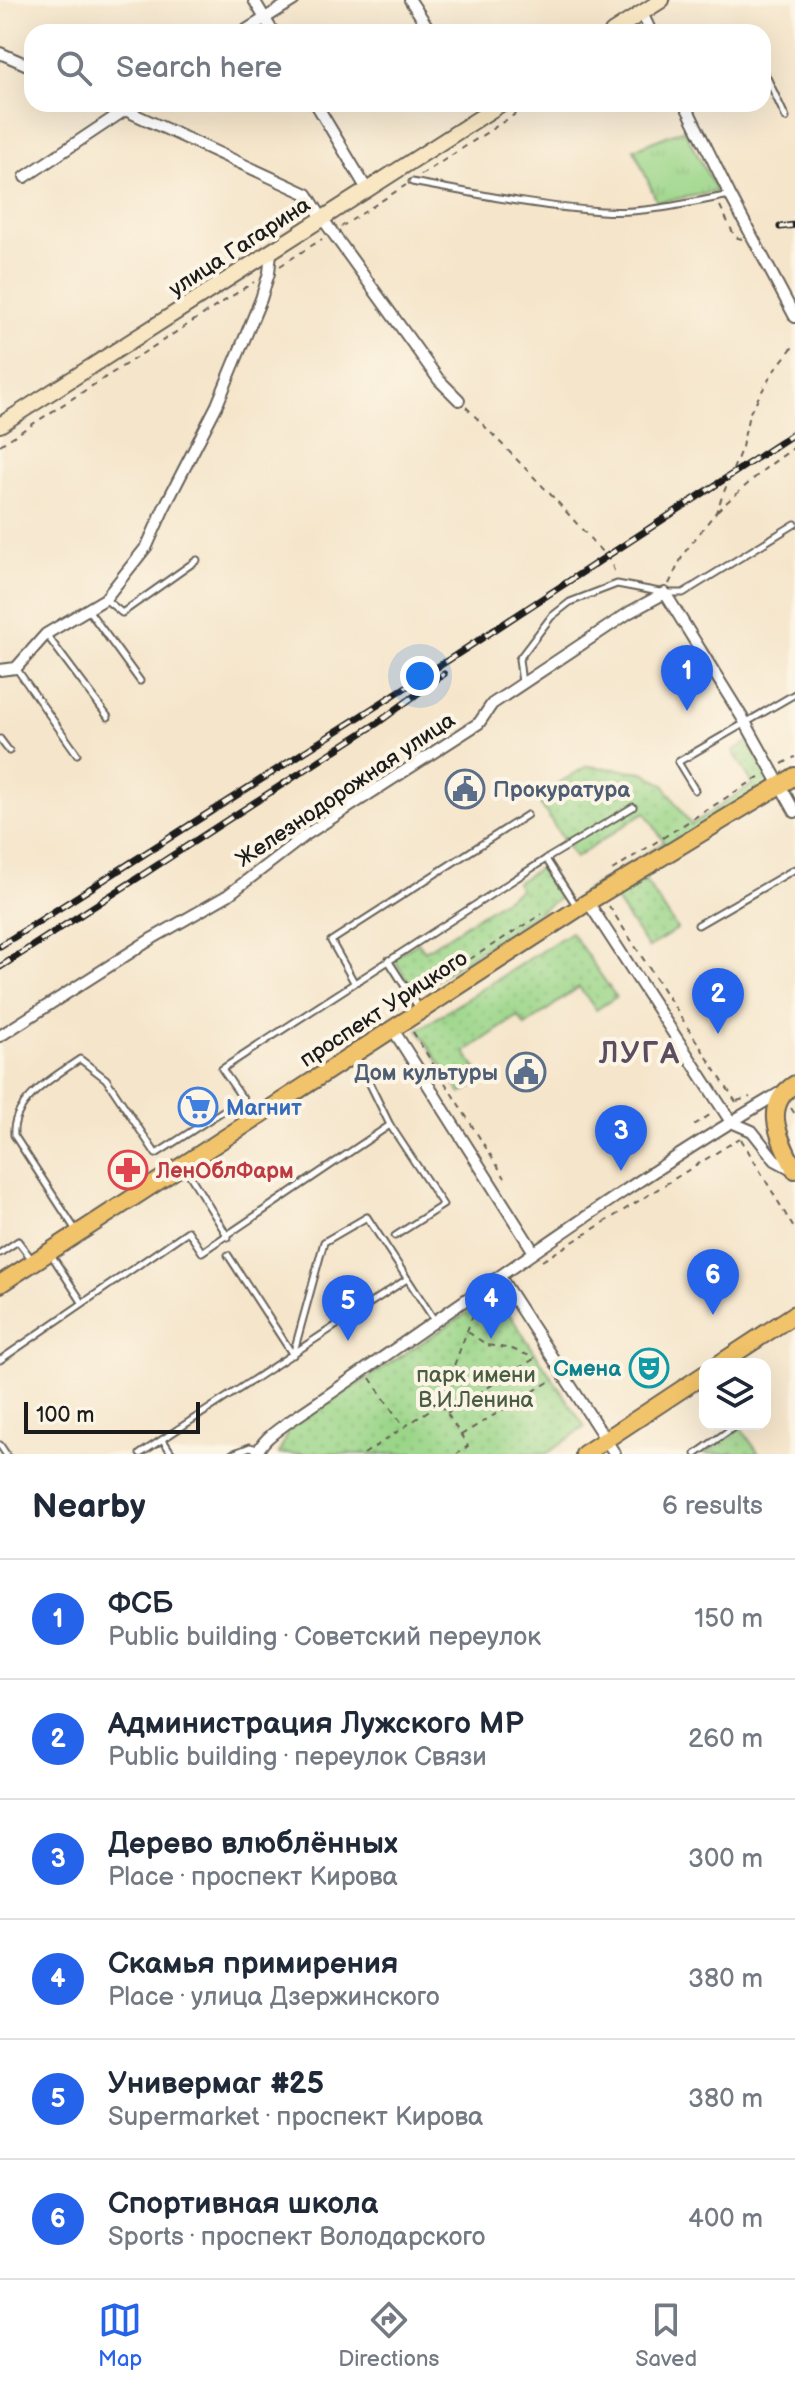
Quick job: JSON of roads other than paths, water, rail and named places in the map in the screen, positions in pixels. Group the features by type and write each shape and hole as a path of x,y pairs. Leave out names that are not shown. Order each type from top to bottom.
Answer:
{"main road":[{"name":"проспект Урицкого","path":"0,1284 776,777 795,776"},
{"path":"789,1094 774,1117 782,1144 795,1170"},
{"path":"728,1358 795,1314"},
{"path":"584,1454 699,1378"}],"street":[{"path":"254,0 268,24"},
{"path":"256,24 294,0"},
{"path":"410,0 426,24"},
{"path":"620,24 639,6 662,0"},
{"path":"0,53 24,64"},
{"path":"25,177 122,112"},
{"path":"139,112 307,194 439,380 459,400"},
{"path":"321,112 368,191"},
{"name":"улица Гагарина","path":"0,425 368,191 479,112"},
{"path":"689,112 795,317"},
{"path":"0,670 16,668 46,634 105,599 147,546 217,405 261,299 269,273 271,252"},
{"path":"665,593 745,722 795,812"},
{"name":"Железнодорожная улица","path":"0,1036 153,938 228,895 307,834 479,723 492,704 522,683 630,612 665,593"},
{"path":"583,905 731,1122 752,1131 775,1160 795,1170"},
{"path":"392,1028 537,1257"},
{"path":"258,1452 267,1438 287,1423 500,1277 537,1257 731,1122 789,1094"},
{"path":"500,1277 615,1454"}],"lane":[{"path":"771,86 786,118"},
{"path":"412,182 603,211 676,206 730,195"},
{"path":"522,683 519,659 551,617 570,602 617,584 665,593 683,593 795,524"},
{"path":"105,599 122,613 197,560"},
{"path":"87,608 140,681"},
{"path":"46,634 108,717"},
{"path":"16,668 77,754"},
{"path":"695,790 678,762 795,694"},
{"path":"0,739 9,751"},
{"path":"256,1116 222,1069 546,859 633,807"},
{"path":"354,982 331,941 527,815"},
{"path":"546,859 583,905"},
{"path":"698,925 795,869"},
{"path":"388,960 420,1010"},
{"path":"355,1052 390,1125 443,1205 395,1236"},
{"path":"77,1233 14,1135 13,1126 19,1112 49,1080 80,1059 106,1079 156,1154 243,1098"},
{"path":"0,1360 188,1231 202,1252 390,1125"},
{"path":"184,1165 228,1237"},
{"path":"293,1355 324,1242 367,1217 436,1322"},
{"path":"0,1253 18,1241 33,1261"},
{"path":"49,1251 82,1302"},
{"path":"228,1255 293,1355"},
{"path":"140,1454 407,1279"},
{"path":"696,1454 730,1430"},
{"path":"163,1440 172,1454"},
{"path":"0,1445 6,1454"},
{"path":"232,1454 250,1447 258,1452"}],"railway":[{"path":"780,227 795,225"},
{"path":"0,946 450,659 795,433"},
{"path":"0,967 379,722 444,674"}],"place":[{"name":"ФСБ","path":"687,711"},
{"name":"Прокуратура","path":"465,789"},
{"name":"Администрация Лужского МР","path":"718,1034"},
{"name":"Дом культуры","path":"526,1072"},
{"name":"Магнит","path":"198,1107"},
{"name":"ЛенОблФарм","path":"128,1170"},
{"name":"Дерево влюблённых","path":"621,1171"},
{"name":"Спортивная школа","path":"713,1315"},
{"name":"Скамья примирения","path":"491,1339"},
{"name":"Универмаг #25","path":"348,1341"},
{"name":"Смена","path":"649,1368"}],"district":[{"name":"ЛУГА","path":"640,1053"}],"park label":[{"name":"парк имени В.И.Ленина","path":"476,1386"}]}
